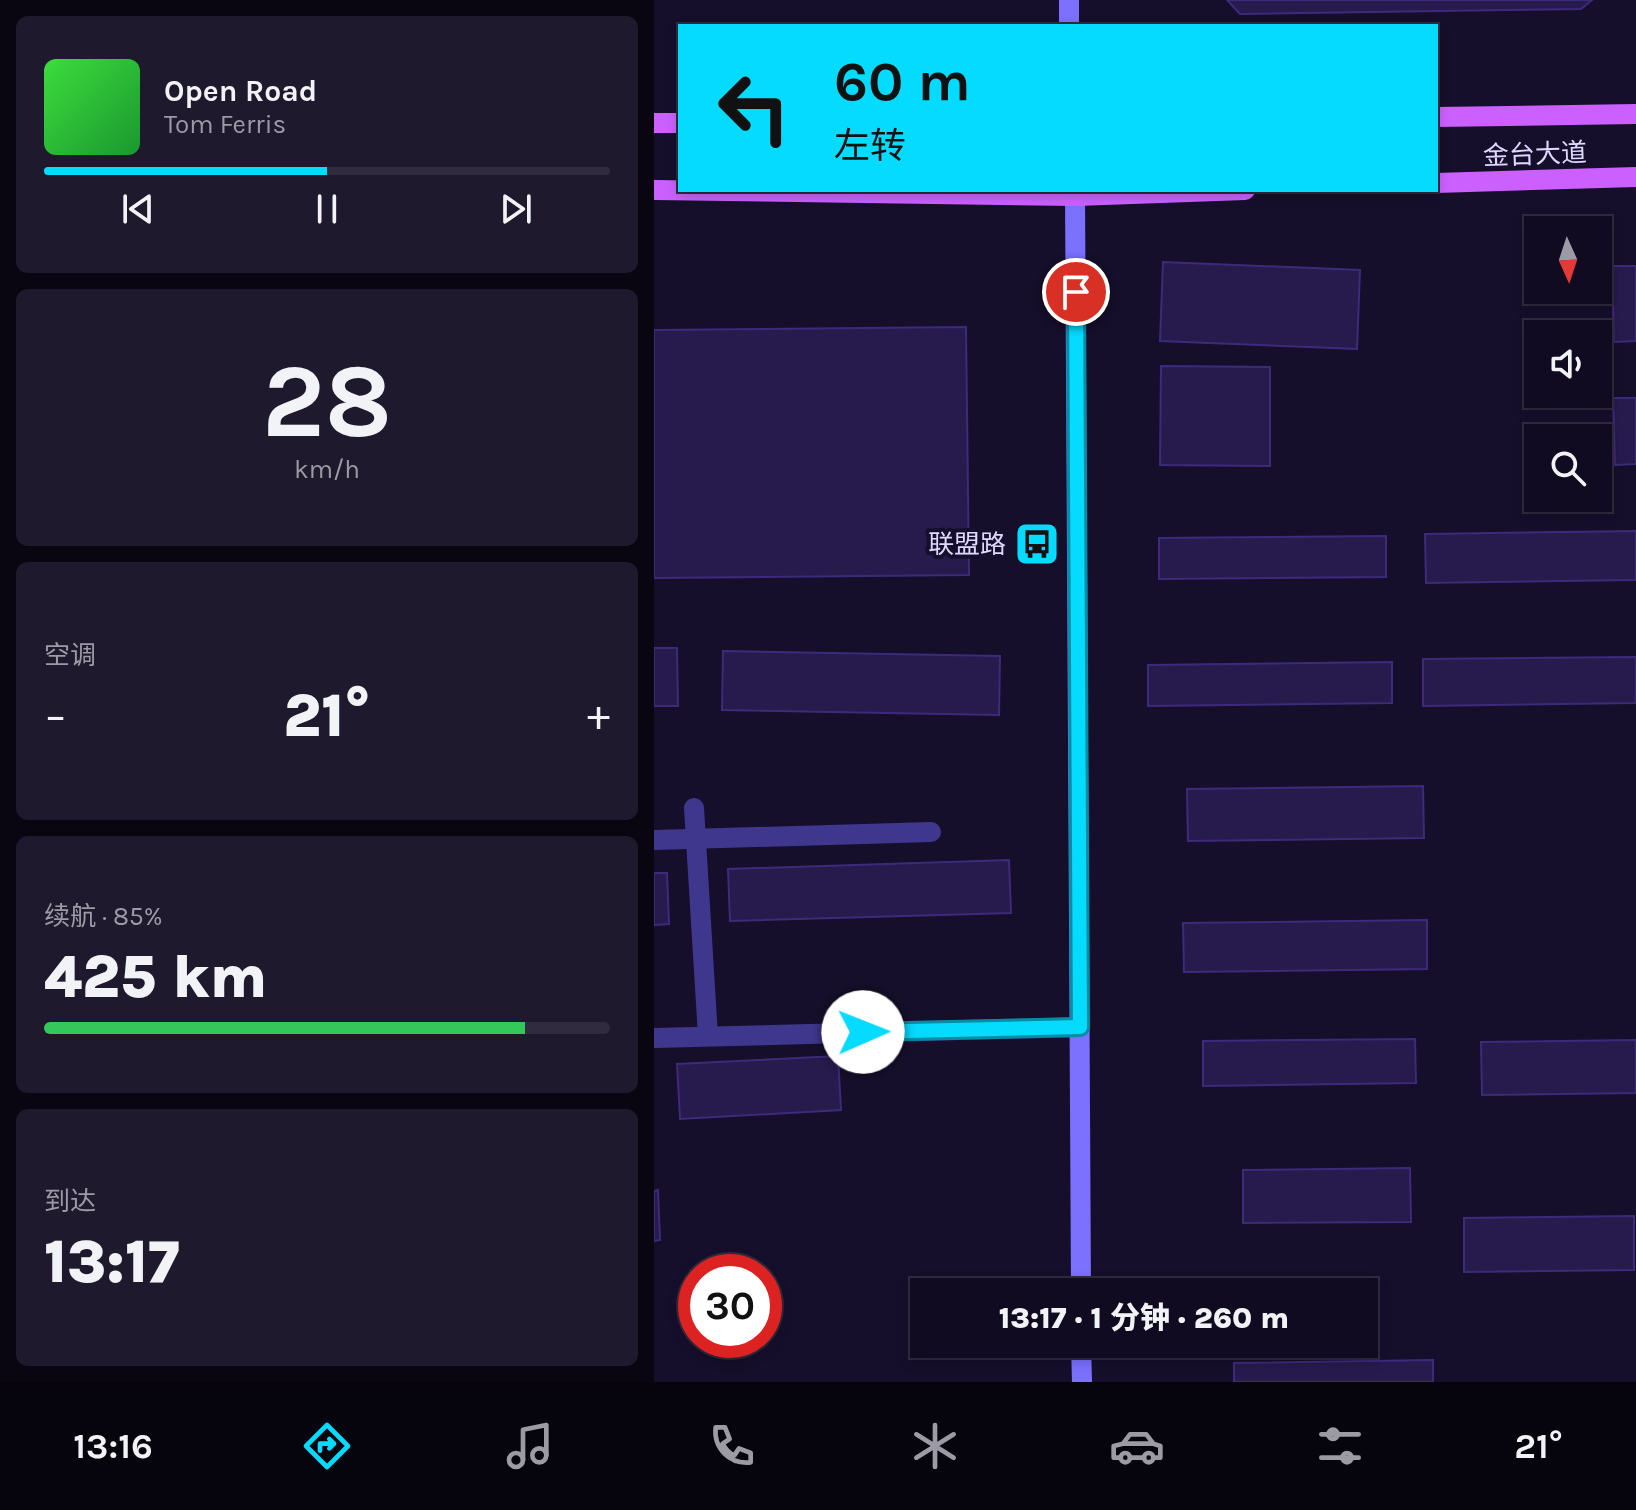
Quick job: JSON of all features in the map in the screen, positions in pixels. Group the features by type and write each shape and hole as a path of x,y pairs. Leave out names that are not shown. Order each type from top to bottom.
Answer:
{"main road":[{"path":"1069,0 1069,24"},
{"name":"金台大道","path":"1438,117 1636,114"},
{"path":"654,123 678,123"},
{"name":"金台大道","path":"1438,183 1636,177"},
{"path":"654,190 678,190"},
{"path":"935,192 1132,192"},
{"path":"1076,193 1081,1278"},
{"path":"1081,1358 1082,1382"}],"street":[{"path":"694,808 708,1036"},
{"path":"654,840 931,832"},
{"path":"654,1038 1080,1027"}],"building":[{"path":"1227,0 1592,0 1581,9 1240,14"},
{"path":"1163,262 1360,270 1357,349 1160,341"},
{"path":"1612,266 1636,266 1636,341 1614,342"},
{"path":"966,327 969,575 654,578 654,330"},
{"path":"1161,366 1270,367 1270,466 1160,465"},
{"path":"1613,398 1636,398 1636,464 1615,465"},
{"path":"1636,531 1636,580 1426,583 1425,534"},
{"path":"1386,536 1386,577 1159,579 1159,538"},
{"path":"654,648 677,648 678,706 654,706"},
{"path":"723,651 1000,656 999,715 722,710"},
{"path":"1636,657 1636,703 1423,706 1423,659"},
{"path":"1392,662 1392,703 1148,706 1148,665"},
{"path":"1423,786 1424,838 1188,841 1187,789"},
{"path":"1009,860 1011,913 730,921 728,869"},
{"path":"654,873 667,873 669,924 654,925"},
{"path":"1427,920 1427,969 1184,972 1183,923"},
{"path":"1415,1039 1416,1083 1203,1086 1203,1041"},
{"path":"1636,1040 1636,1093 1482,1095 1481,1042"},
{"path":"838,1056 841,1110 680,1119 677,1064"},
{"path":"1410,1168 1411,1222 1243,1223 1243,1170"},
{"path":"658,1190 660,1240 654,1241 654,1191"},
{"path":"1634,1216 1634,1270 1464,1272 1464,1218"},
{"path":"1433,1360 1433,1382 1234,1382 1234,1363"}],"place":[{"name":"联盟路","path":"1037,544"}],"route":[{"path":"863,1032 1080,1027 1076,292"}]}
